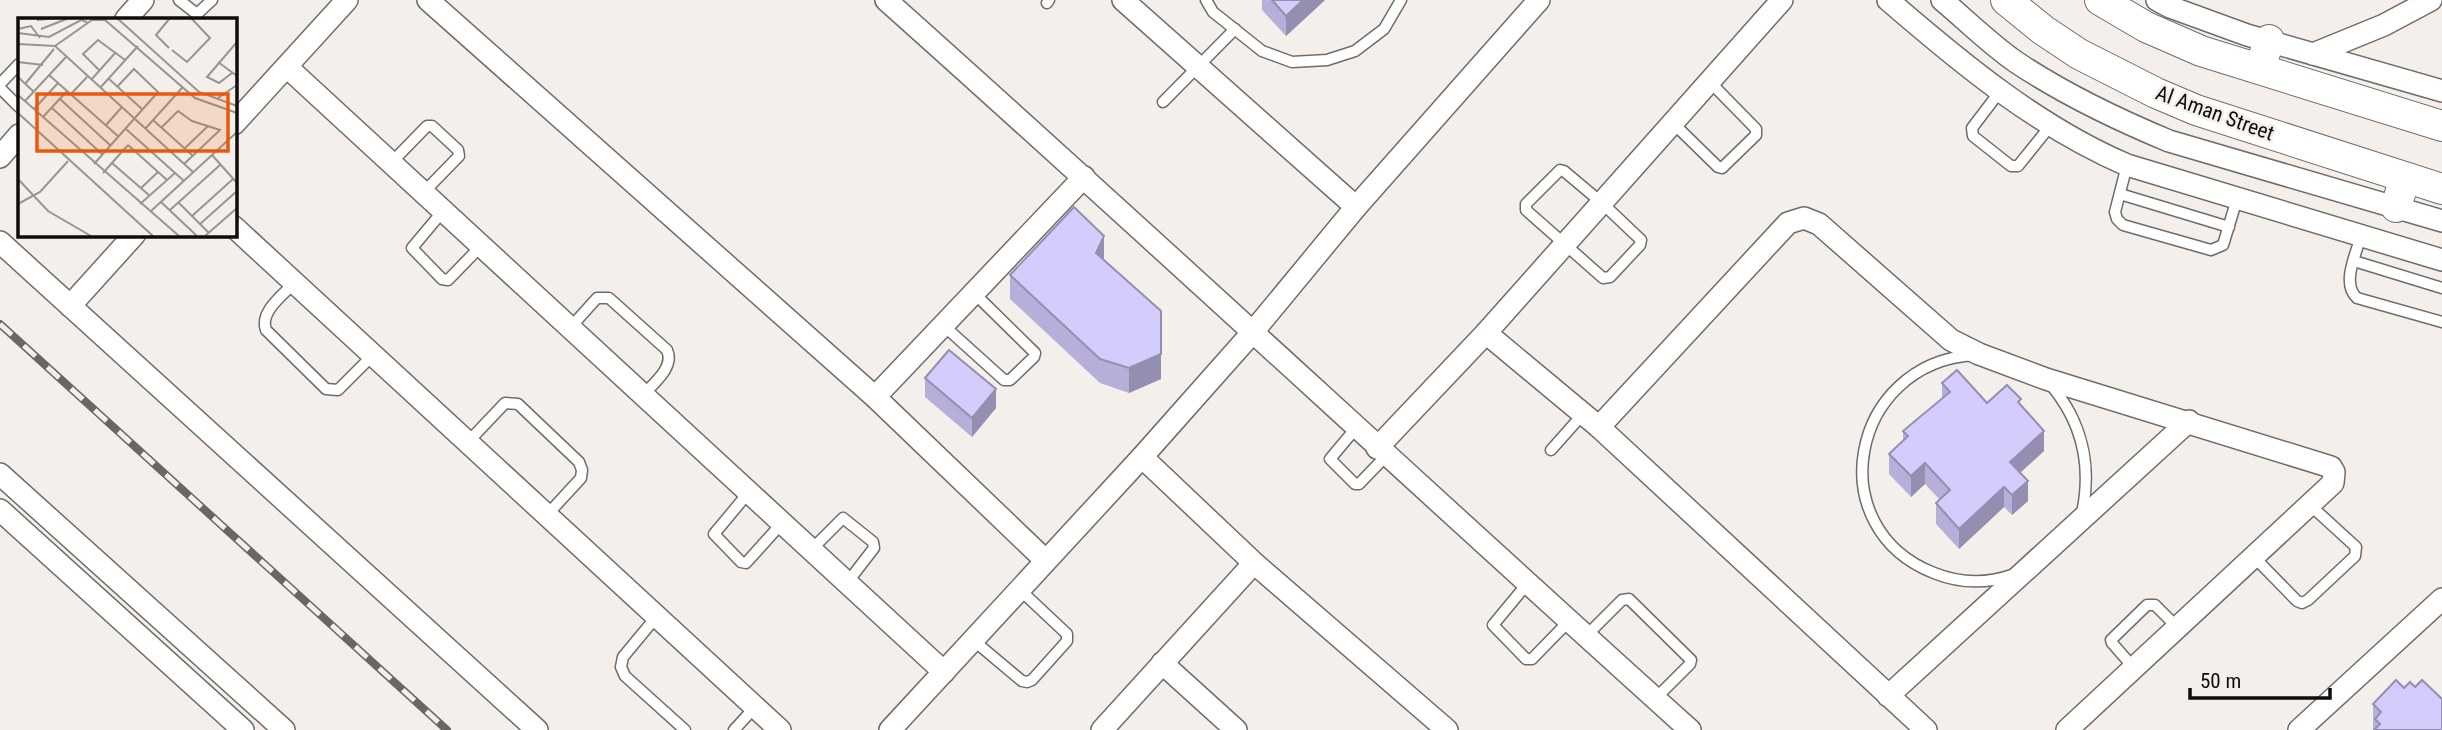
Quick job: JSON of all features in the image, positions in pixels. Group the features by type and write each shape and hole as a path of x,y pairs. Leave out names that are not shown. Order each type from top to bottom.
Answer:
{"street":[{"path":"127,18 144,0"},
{"path":"236,122 347,0"},
{"path":"886,0 1690,730"},
{"path":"1123,0 1356,207"},
{"path":"890,730 1142,457 1252,333 1356,207 1539,0"},
{"path":"1381,452 1782,0"},
{"path":"1888,0 1941,46 2051,125 2091,149 2127,164 2237,199 2442,260"},
{"path":"1942,0 2015,61 2090,105 2129,124 2169,141 2442,221"},
{"name":"Al Aman Street","path":"2006,0 2043,30 2079,54 2156,93 2196,110 2442,189"},
{"path":"2100,0 2201,51 2442,126"},
{"path":"2157,0 2208,22 2442,91"},
{"path":"2313,54 2384,25 2431,0"},
{"path":"434,2 875,397 1045,560"},
{"path":"2260,69 2269,40"},
{"path":"287,67 944,672"},
{"path":"0,156 18,136"},
{"path":"875,397 1084,177"},
{"path":"2396,207 2405,178"},
{"path":"1591,421 1795,219 1812,220 1819,224 1951,340 1979,354 2046,379 2327,464 2334,472 2333,483 2070,729"},
{"path":"236,229 780,730"},
{"path":"70,306 133,236"},
{"path":"0,242 537,730"},
{"path":"1486,333 1591,421 1926,730"},
{"path":"1888,696 2189,421"},
{"path":"1142,457 1254,563 1447,730"},
{"path":"0,474 284,730"},
{"path":"0,510 243,730"},
{"path":"1102,730 1254,563"},
{"path":"2299,730 2442,599"},
{"path":"1162,663 1236,730"}],"lane":[{"path":"179,0 197,14 212,0"},
{"path":"1206,0 1213,12 1262,51 1292,62 1327,60 1355,51 1384,29 1401,0"},
{"path":"1163,102 1235,29"},
{"path":"18,65 0,86 18,106"},
{"path":"1673,123 1722,168 1756,135 1756,129 1710,82"},
{"path":"2001,90 1971,132 2011,166 2018,166 2051,125"},
{"path":"391,163 427,126 432,126 458,150 458,156 423,193"},
{"path":"2127,164 2115,212 2123,225 2211,250 2222,246 2237,199"},
{"path":"1560,170 1602,203 1641,240 1640,246 1606,279 1526,210 1526,204 1560,170"},
{"path":"2120,194 2229,227"},
{"path":"443,211 411,248 442,279 448,280 481,246"},
{"path":"2361,236 2348,284 2350,292 2357,298 2442,322"},
{"path":"2354,261 2442,288"},
{"path":"295,282 265,315 263,323 266,330 326,388 338,390 373,355"},
{"path":"943,325 1004,380 1010,380 1034,357 1035,353 974,293"},
{"path":"570,328 597,298 609,298 667,350 671,357 669,365 643,395"},
{"path":"1979,354 1955,356 1932,363 1911,375 1893,391 1878,410 1868,433 1862,459 1864,485 1870,511 1883,534 1900,553 1922,568 1947,578 1972,582 1999,580 2024,572"},
{"path":"2046,379 2062,398 2082,444 2086,482 2081,520"},
{"path":"468,442 505,403 518,404 579,462 582,470 580,478 547,515"},
{"path":"1551,450 1591,421"},
{"path":"1356,428 1330,459 1355,484 1359,484 1381,452"},
{"path":"749,492 714,534 741,562 746,563 782,523"},
{"path":"2254,557 2297,601 2302,603 2308,600 2356,551 2356,547 2310,505"},
{"path":"811,550 843,518 873,542 874,548 847,583"},
{"path":"1527,584 1493,625 1526,659 1532,659 1569,621"},
{"path":"973,640 1022,681 1027,682 1067,641 1067,634 1018,589"},
{"path":"1586,636 1622,600 1629,599 1691,660 1655,699"},
{"path":"2134,668 2111,640 2147,605 2155,605 2178,628"},
{"path":"657,616 623,657 621,667 625,676 685,730"},
{"path":"734,730 755,707"}],"building":[{"path":"1272,0 1303,0 1286,16"},
{"path":"1074,207 1104,236 1096,253 1161,311 1161,354 1129,368 1100,359 1010,275"},
{"path":"949,350 996,389 972,418 925,378"},
{"path":"1957,370 1987,403 2007,385 2021,399 2018,402 2044,431 2010,462 2028,481 2012,495 2004,487 1959,529 1936,503 1950,490 1925,463 1911,476 1889,454 1908,436 1903,431 1950,392 1942,383"},
{"path":"2396,680 2404,688 2410,682 2415,687 2422,680 2442,699 2442,730 2374,730 2380,724 2375,719 2381,712 2373,704"}],"railway":[{"path":"0,324 447,730"}]}
